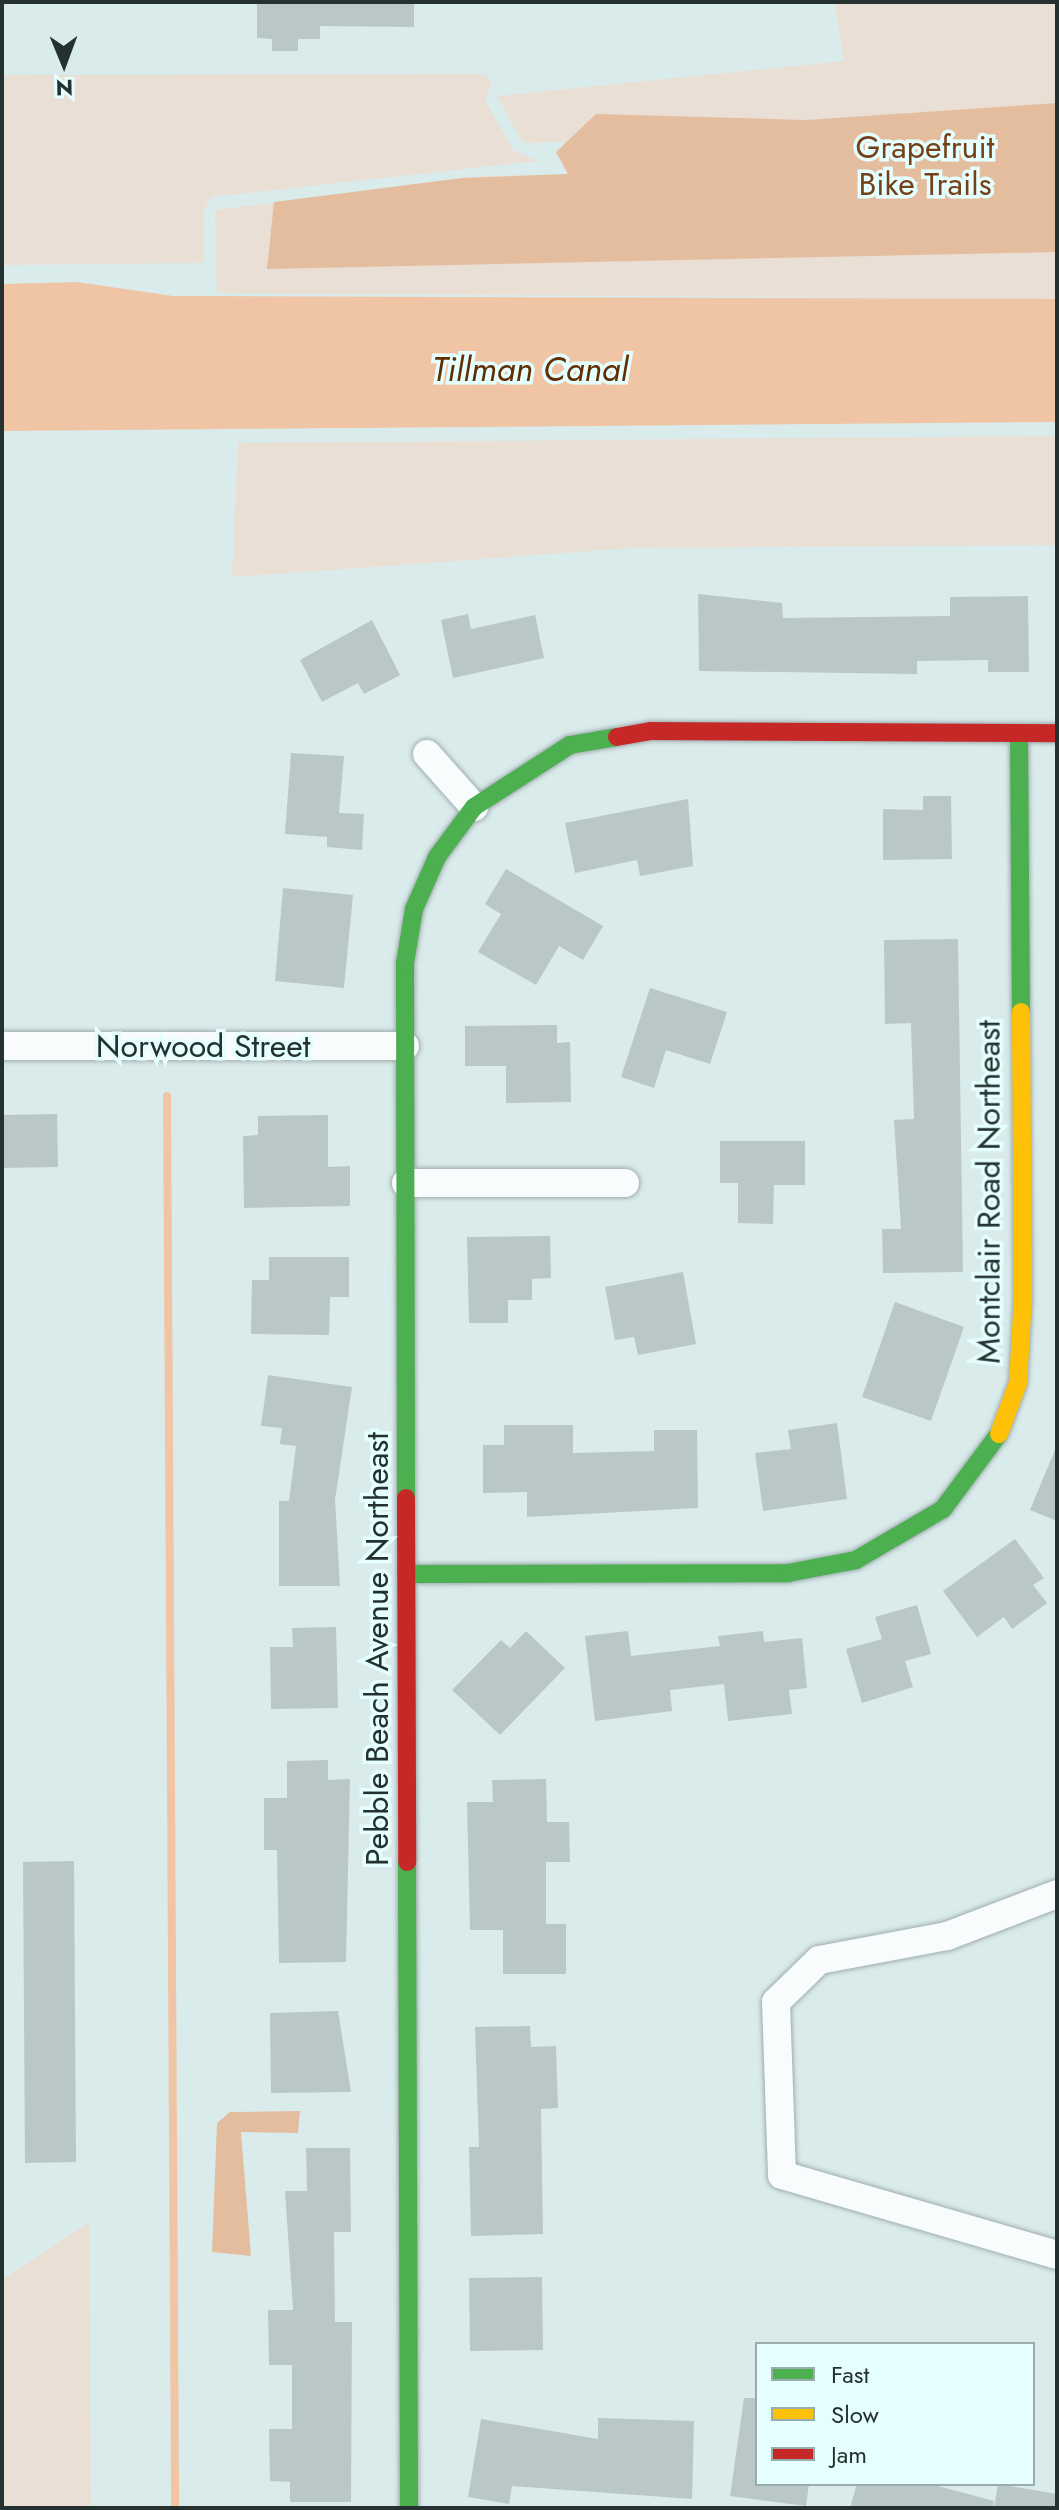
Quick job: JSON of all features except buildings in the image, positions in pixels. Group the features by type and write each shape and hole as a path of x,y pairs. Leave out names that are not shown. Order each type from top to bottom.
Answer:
{"street":[{"path":"427,754 474,807 570,745 651,731 1057,733"},
{"name":"Montclair Road Northeast","path":"406,1574 788,1573 856,1560 943,1509 994,1446 1018,1383 1023,1297 1019,734"},
{"name":"Pebble Beach Avenue Northeast","path":"409,2508 405,1046 414,909 437,857 474,807"},
{"name":"Norwood Street","path":"2,1046 405,1046"},
{"path":"406,1183 625,1183"},
{"path":"1057,1894 947,1936 819,1960 776,2002 782,2175 1057,2255"}],"green space":[{"name":"Grapefruit Bike Trails","path":"834,2 1057,2 1057,299 217,293 215,210 484,176 609,174 577,142 523,143 497,96 844,61"},
{"path":"485,74 492,84 485,100 513,150 537,161 211,197 204,210 204,263 2,265 2,75"},
{"path":"1057,103 1057,252 267,269 274,202 462,178 568,174 556,152 596,114 806,120"},
{"path":"1057,436 1057,545 633,548 232,577 238,443"},
{"path":"300,2111 298,2133 241,2132 251,2256 212,2252 217,2123 230,2112"},
{"path":"89,2222 91,2508 2,2508 2,2280"}],"water":[{"name":"Tillman Canal","path":"77,282 173,296 1057,299 1057,422 2,431 2,284"}],"waterway":[{"path":"167,1096 175,2506"}],"traffic: fast":[{"path":"1019,734 1021,1012"},
{"path":"406,1498 405,963 414,909 437,857 474,807 570,745 617,737"},
{"path":"406,1574 788,1573 856,1560 943,1509 999,1434"},
{"path":"407,1862 409,2508"}],"traffic: slow":[{"path":"999,1434 1018,1383 1023,1297 1021,1012"}],"traffic: jam":[{"path":"617,737 651,731 1057,733"},
{"path":"406,1498 407,1862"}]}
